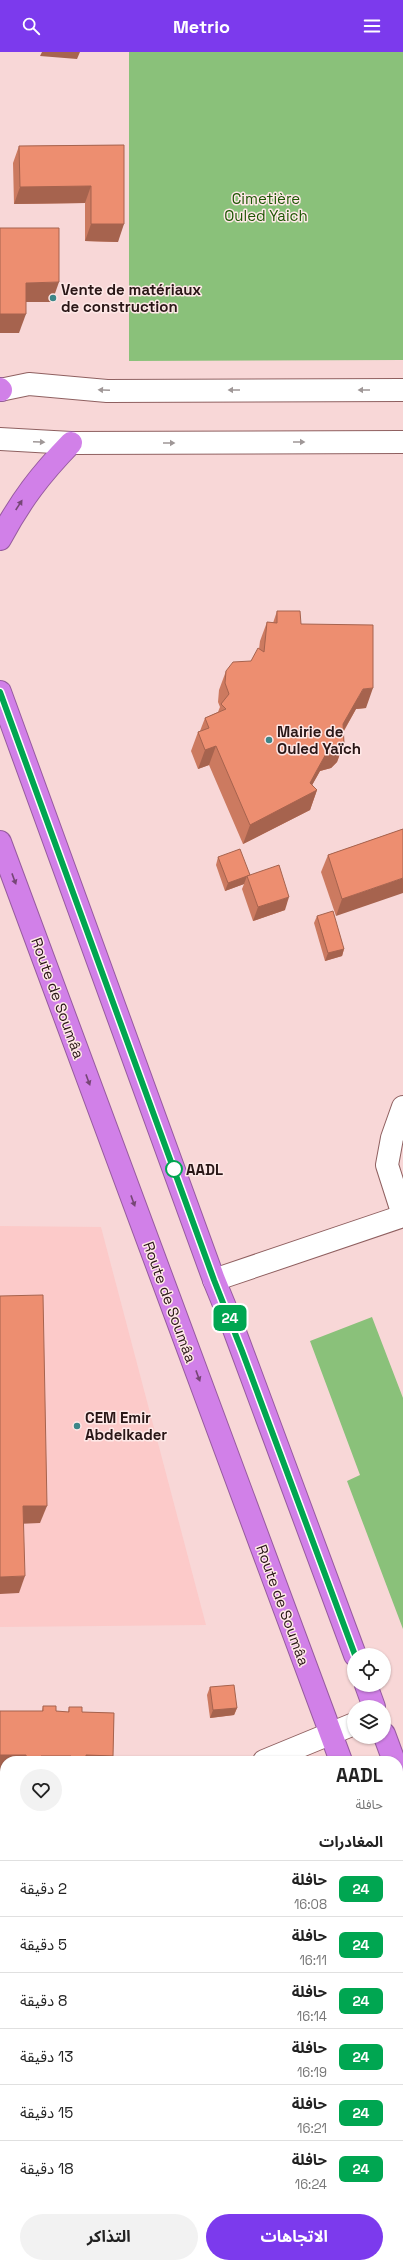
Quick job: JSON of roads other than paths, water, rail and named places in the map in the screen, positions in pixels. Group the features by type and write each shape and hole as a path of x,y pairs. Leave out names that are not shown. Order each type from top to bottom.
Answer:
{"highway":[{"path":"0,539 18,506 42,473 71,443"},
{"path":"0,692 214,1280 238,1338 352,1648"},
{"name":"Route de Soumâa","path":"0,842 339,1756"},
{"path":"388,1744 392,1756"}],"street":[{"path":"0,390 29,384 107,391 403,390"},
{"path":"0,439 71,443 403,442"},
{"path":"214,1280 403,1215 387,1166 392,1138 403,1106"},
{"path":"276,1756 347,1727"}],"place":[{"name":"Vente de matériaux de construction","path":"53,298"},
{"name":"Mairie de Ouled Yaïch","path":"269,740"},
{"name":"AADL","path":"174,1169"},
{"name":"CEM Emir Abdelkader","path":"77,1426"}],"park label":[{"name":"Cimetière Ouled Yaich","path":"266,206"}]}
